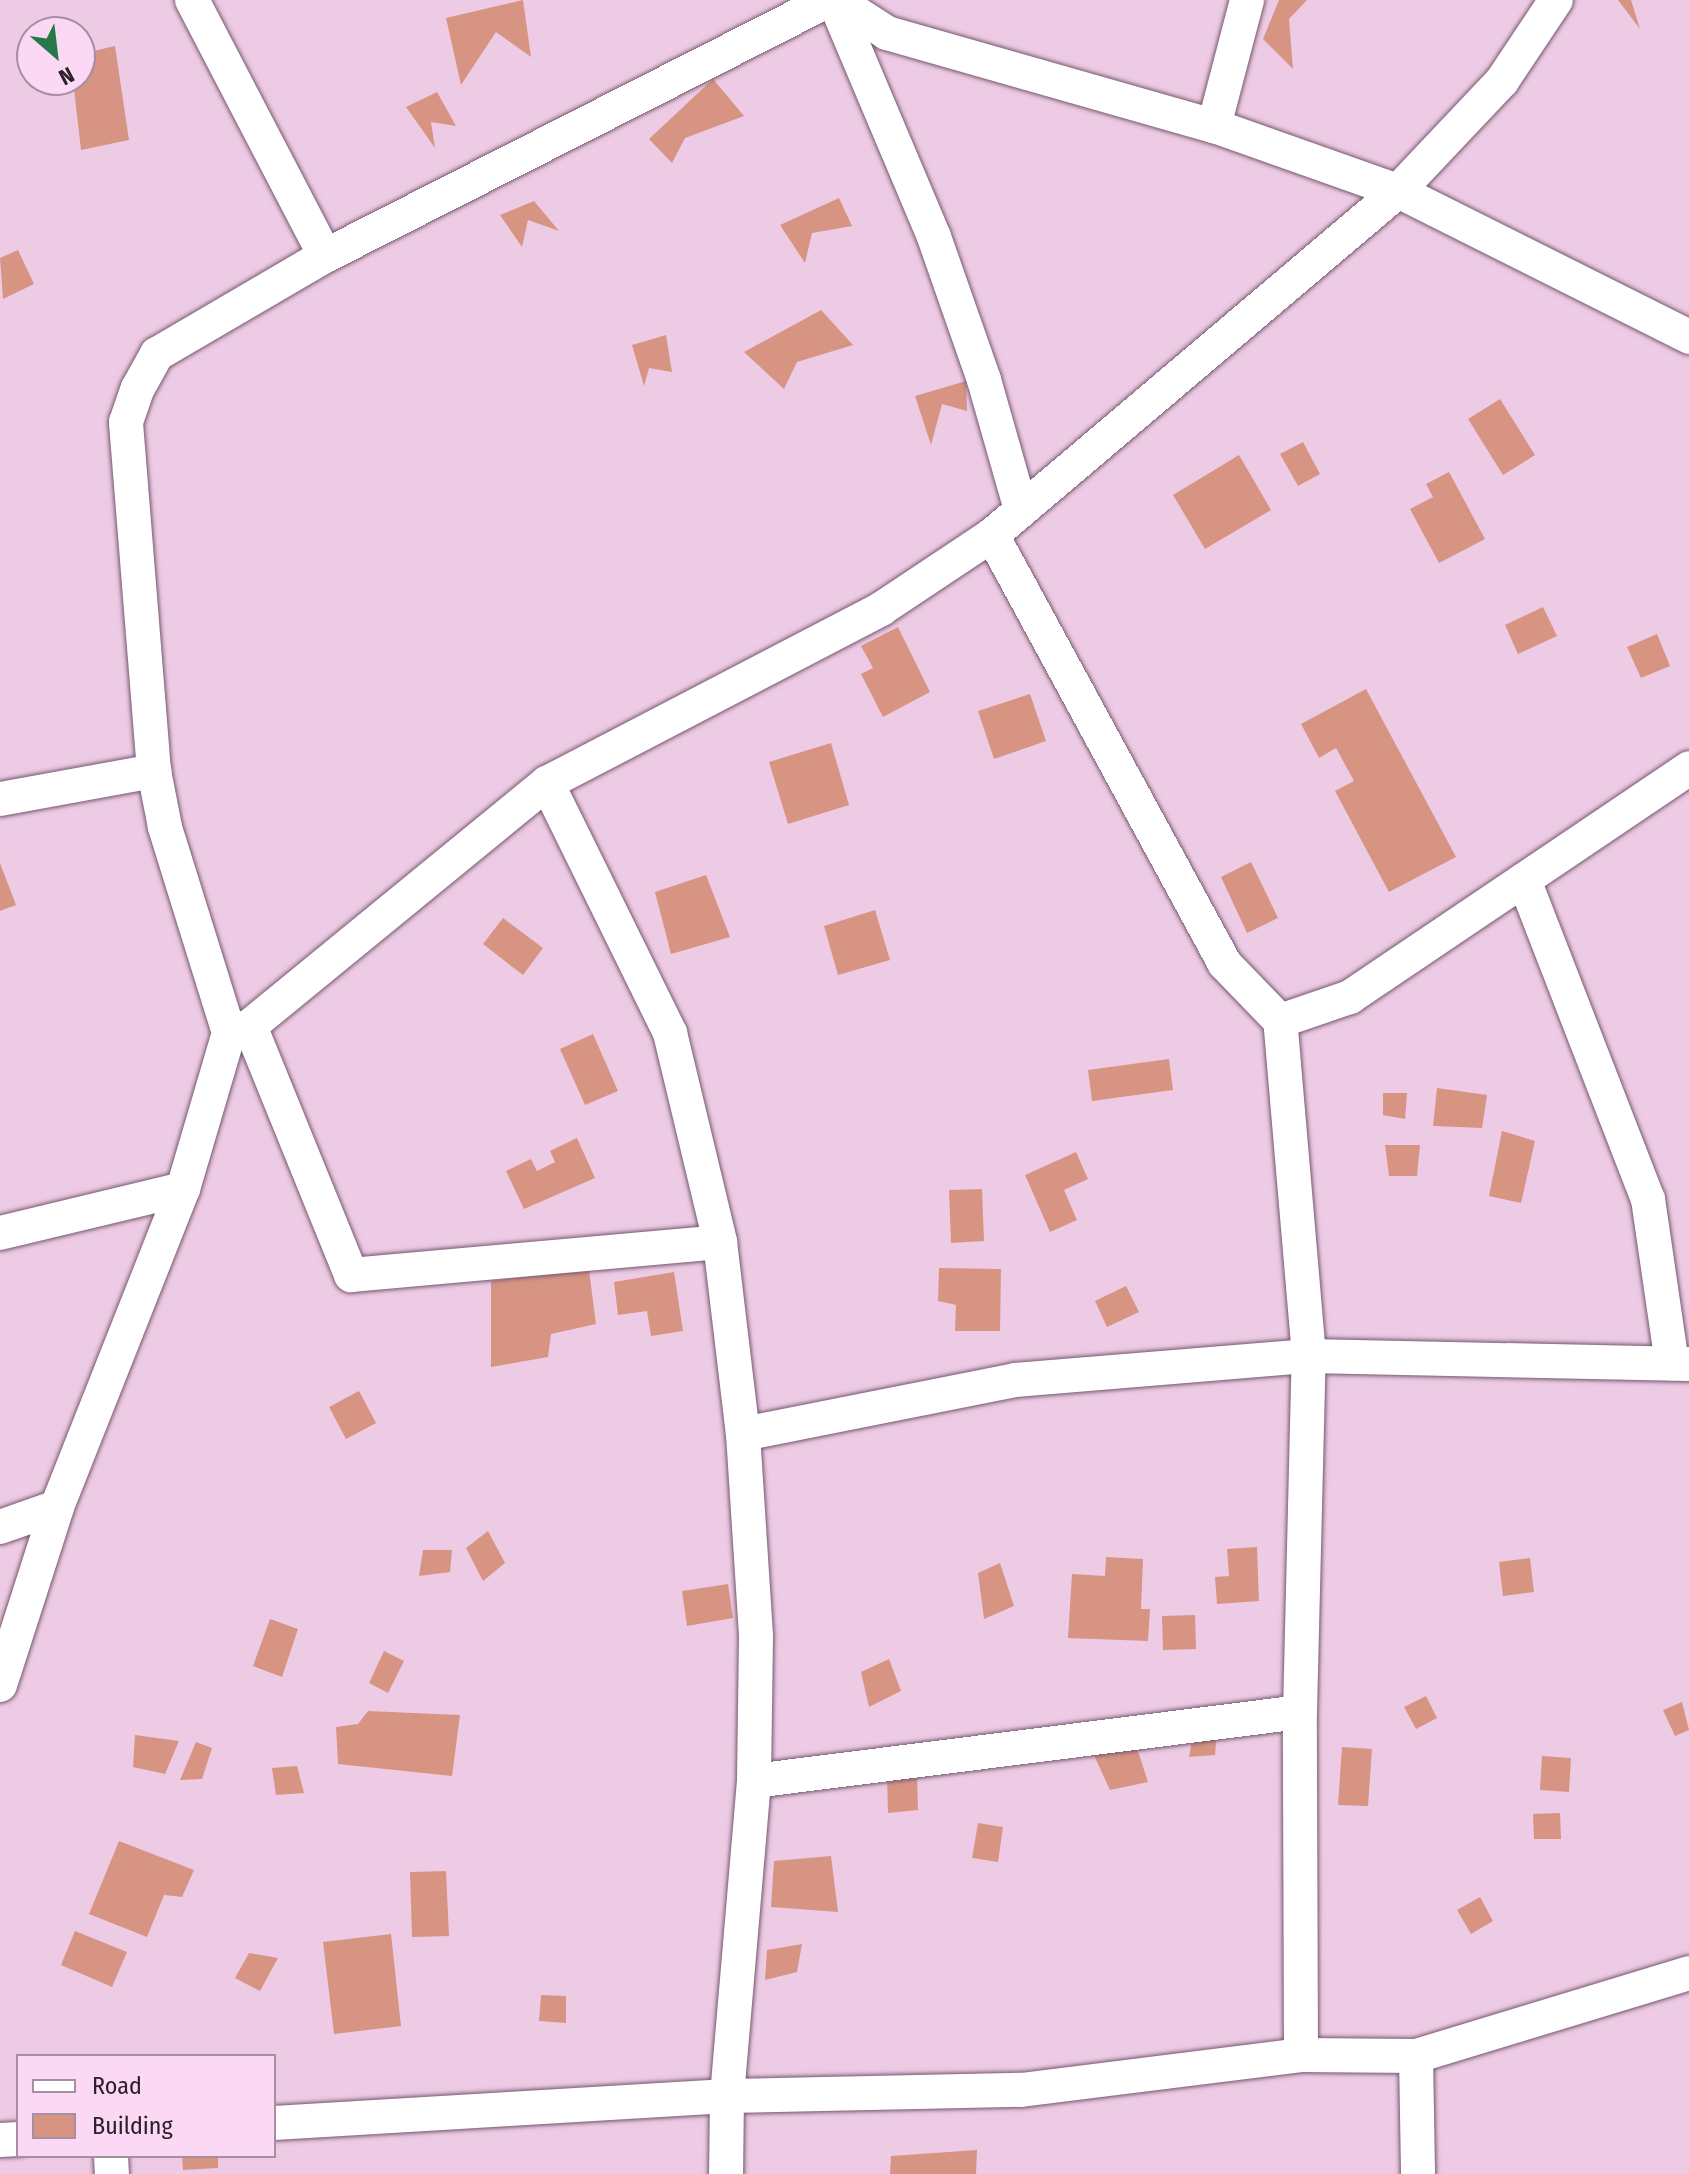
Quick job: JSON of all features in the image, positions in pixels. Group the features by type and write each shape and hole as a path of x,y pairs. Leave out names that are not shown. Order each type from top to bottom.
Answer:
{"street":[{"path":"192,0 325,256"},
{"path":"720,1242 351,1275 239,1030 165,827 154,771 126,422 157,354 325,256 833,0"},
{"path":"833,0 887,33 1214,126 1398,191 1689,337"},
{"path":"833,0 934,237 984,380 1021,510"},
{"path":"1214,126 1247,0"},
{"path":"0,1685 57,1507 183,1189 239,1030 547,783 881,609 992,535 1398,191 1502,81 1556,0"},
{"path":"992,535 1224,963 1280,1021 1309,1356 1300,1712 1301,2055"},
{"path":"1280,1021 1350,997 1689,768"},
{"path":"0,799 154,771"},
{"path":"547,783 670,1033 720,1242 743,1434 756,1637 754,1781 727,2096 726,2174"},
{"path":"743,1434 1015,1380 1309,1356 1680,1364 1648,1199 1524,880"},
{"path":"0,1233 183,1189"},
{"path":"0,1527 57,1507"},
{"path":"754,1781 1300,1712"},
{"path":"276,2123 727,2096 1021,2090 1301,2055 1416,2056 1689,1973"},
{"path":"1416,2056 1418,2174"}],"building":[{"path":"523,0 531,57 496,32 461,85 446,18"},
{"path":"1279,0 1307,0 1289,19 1293,69 1263,39"},
{"path":"1618,0 1631,0 1640,29"},
{"path":"115,46 129,140 81,150 75,96 96,96 96,50"},
{"path":"713,79 744,116 685,138 672,163 649,139"},
{"path":"437,92 456,126 431,122 435,148 406,107"},
{"path":"839,198 852,226 812,233 805,263 780,225"},
{"path":"534,201 559,231 528,220 522,247 500,215"},
{"path":"18,250 34,284 3,299 0,258"},
{"path":"821,310 853,345 797,362 784,389 744,352"},
{"path":"666,335 672,372 649,368 644,386 632,345"},
{"path":"966,381 967,411 942,404 931,445 915,396"},
{"path":"1500,399 1535,455 1503,475 1468,419"},
{"path":"1303,442 1320,474 1298,486 1280,454"},
{"path":"1239,455 1271,510 1205,549 1173,495"},
{"path":"1449,472 1485,539 1439,563 1410,509 1433,497 1426,484"},
{"path":"1543,607 1557,636 1518,654 1505,625"},
{"path":"898,627 930,692 883,717 861,674 873,668 861,646"},
{"path":"1657,634 1670,666 1641,678 1627,647"},
{"path":"1366,689 1456,857 1389,892 1335,791 1354,781 1336,748 1319,758 1301,724"},
{"path":"1030,694 1046,741 994,759 978,711"},
{"path":"831,743 849,805 788,824 769,762"},
{"path":"1251,862 1278,918 1247,933 1221,877"},
{"path":"0,863 16,905 0,911"},
{"path":"706,875 730,937 671,954 655,892"},
{"path":"875,910 890,960 838,975 824,926"},
{"path":"503,918 543,948 523,975 483,944"},
{"path":"593,1034 618,1091 585,1105 560,1049"},
{"path":"1169,1059 1173,1090 1092,1101 1088,1070"},
{"path":"1437,1088 1487,1095 1482,1128 1433,1126"},
{"path":"1383,1093 1407,1093 1405,1119 1383,1115"},
{"path":"1502,1131 1535,1141 1521,1203 1489,1196"},
{"path":"577,1138 595,1178 524,1209 506,1171 531,1159 537,1171 555,1162 550,1151"},
{"path":"1385,1145 1420,1145 1417,1176 1389,1176"},
{"path":"1076,1152 1088,1179 1064,1190 1077,1220 1050,1232 1025,1175"},
{"path":"982,1189 984,1241 951,1243 949,1190"},
{"path":"939,1268 1001,1269 1000,1331 955,1331 956,1305 938,1301"},
{"path":"589,1270 596,1324 551,1334 548,1357 491,1367 491,1281"},
{"path":"674,1272 683,1331 651,1336 647,1311 618,1315 614,1282"},
{"path":"1126,1286 1139,1312 1107,1327 1095,1301"},
{"path":"359,1391 376,1423 346,1439 329,1407"},
{"path":"488,1531 505,1563 483,1581 466,1548"},
{"path":"1257,1547 1259,1601 1217,1604 1215,1577 1229,1576 1227,1549"},
{"path":"423,1550 452,1550 450,1572 419,1576"},
{"path":"1106,1557 1143,1559 1141,1609 1150,1609 1148,1641 1068,1638 1072,1574 1105,1576"},
{"path":"1530,1558 1534,1592 1503,1596 1499,1562"},
{"path":"1000,1563 1014,1606 984,1619 978,1573"},
{"path":"728,1584 733,1618 687,1626 682,1591"},
{"path":"1195,1615 1196,1649 1163,1650 1162,1616"},
{"path":"270,1619 298,1629 282,1677 253,1666"},
{"path":"384,1651 404,1661 388,1693 369,1683"},
{"path":"889,1659 901,1691 869,1707 861,1672"},
{"path":"1426,1696 1437,1718 1416,1729 1404,1707"},
{"path":"1682,1702 1689,1730 1675,1736 1663,1710"},
{"path":"368,1711 460,1715 452,1776 338,1764 336,1727 358,1724"},
{"path":"1195,1724 1217,1730 1215,1755 1189,1757"},
{"path":"135,1735 179,1741 165,1774 133,1767"},
{"path":"196,1742 212,1748 202,1779 180,1780"},
{"path":"1135,1742 1148,1782 1110,1790 1092,1751"},
{"path":"1342,1747 1372,1749 1368,1806 1338,1805"},
{"path":"1542,1756 1571,1758 1569,1792 1540,1790"},
{"path":"297,1766 304,1793 276,1795 272,1768"},
{"path":"917,1775 918,1810 888,1813 887,1777"},
{"path":"1560,1813 1561,1839 1534,1839 1533,1814"},
{"path":"978,1823 1003,1827 998,1862 972,1858"},
{"path":"119,1841 194,1870 182,1897 164,1895 147,1937 89,1914"},
{"path":"831,1856 838,1912 771,1907 774,1861"},
{"path":"446,1871 449,1936 412,1937 410,1872"},
{"path":"1480,1897 1493,1921 1471,1934 1457,1910"},
{"path":"75,1931 127,1952 112,1987 61,1965"},
{"path":"391,1934 401,2026 334,2034 323,1942"},
{"path":"802,1944 797,1972 765,1980 767,1950"},
{"path":"249,1953 278,1958 260,1991 235,1978"},
{"path":"541,1995 566,1996 566,2023 539,2021"},
{"path":"977,2150 976,2174 890,2174 891,2156"},
{"path":"182,2158 218,2158 218,2168 183,2170"}]}
